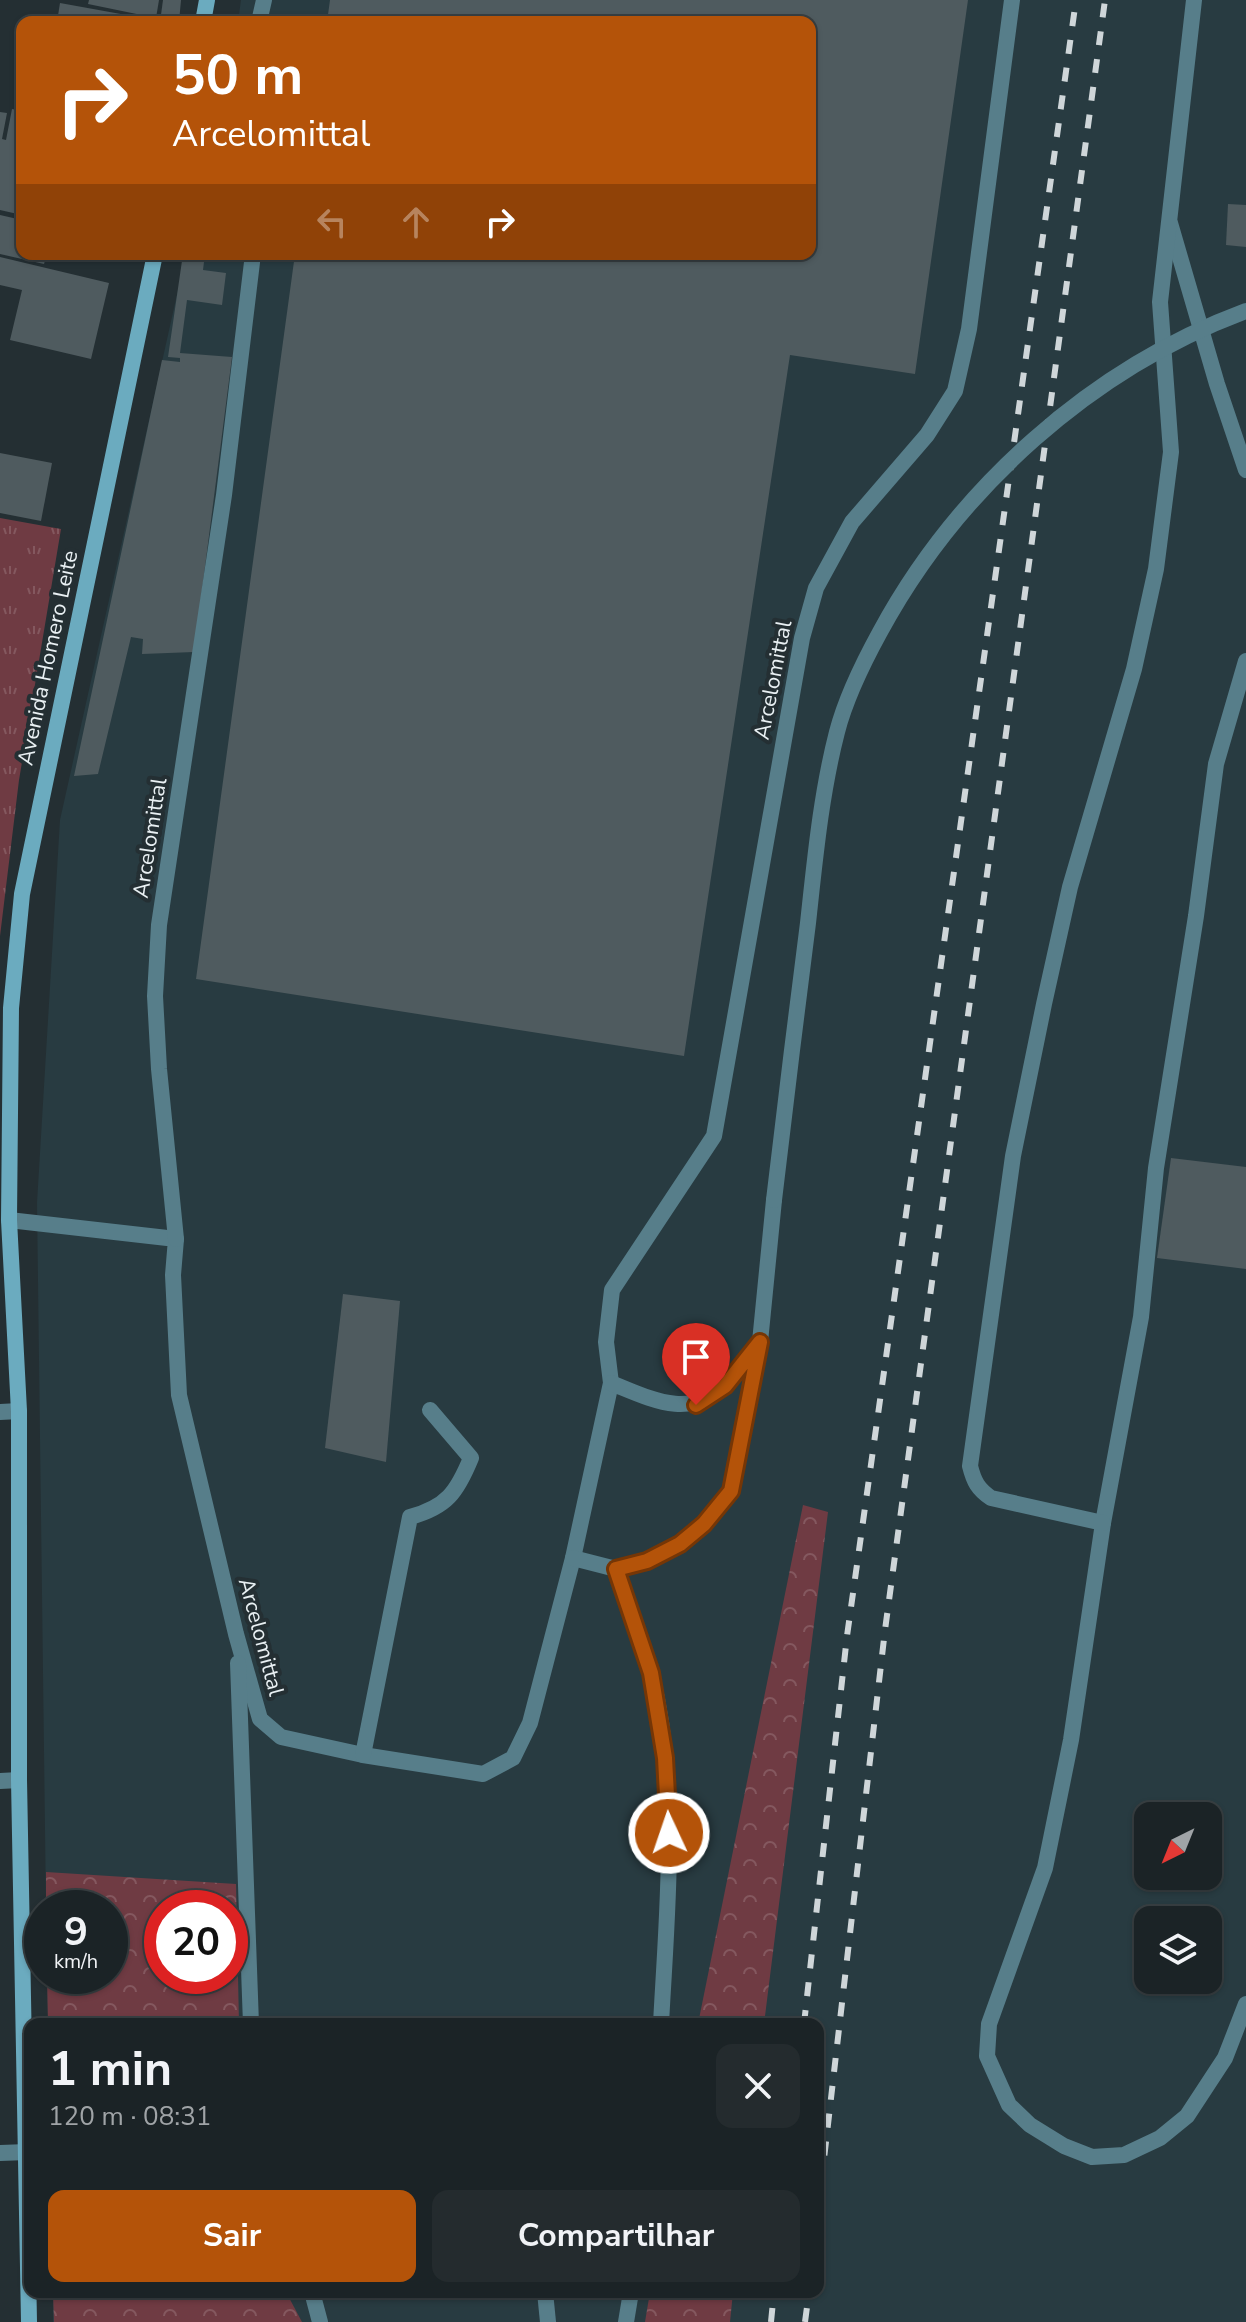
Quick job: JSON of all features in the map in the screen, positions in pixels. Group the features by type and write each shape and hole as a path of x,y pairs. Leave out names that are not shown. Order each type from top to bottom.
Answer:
{"street":[{"name":"Arcelomittal","path":"252,260 224,495 159,925 155,996 176,1239 173,1289 179,1395 236,1634 260,1719 281,1737 363,1755 483,1774 513,1758 530,1723 573,1558 611,1383 606,1342 612,1290 714,1136 802,638 816,588 852,522 927,435 955,391 969,329 1012,0"},
{"path":"1103,1523 991,1498 979,1489 970,1466 1013,1156 1044,1004 1070,887 1134,669 1156,569 1171,452 1160,302 1194,0"},
{"path":"1168,214 1217,384 1246,470"},
{"name":"Avenida Homero Leite","path":"24,2018 19,1780 19,1411 9,1220 11,1008 22,894 154,260"},
{"path":"573,1558 616,1569 647,1561 680,1544 704,1524 731,1491 760,1342 821,809 837,730 863,662 900,594 947,531 990,481 1058,420 1116,376 1176,342 1246,311"},
{"path":"1246,661 1216,764 1194,931 1156,1168 1141,1317 1103,1523 1071,1740 1045,1868 989,2024 987,2056 1009,2105 1030,2125 1064,2146 1092,2157 1124,2155 1160,2138 1187,2116 1225,2058 1246,2004"},
{"path":"9,1220 176,1239"},
{"path":"611,1383 658,1402 696,1405 725,1386 760,1342"},
{"path":"363,1755 410,1517 430,1512 445,1503 461,1482 471,1458 430,1410"},
{"path":"0,1412 19,1411"},
{"path":"616,1569 651,1673 665,1758 670,1858 661,2018"},
{"path":"236,1634 251,2018"},
{"path":"0,1781 19,1780"},
{"path":"0,2153 24,2152"},
{"name":"Avenida Homero Leite","path":"29,2298 29,2322"},
{"path":"314,2298 320,2322"},
{"path":"546,2298 548,2322"},
{"path":"626,2322 630,2298"}],"shaded area":[{"path":"241,0 1246,0 1246,2322 53,2322 53,2298 824,2298 824,2018 48,2018 47,1994 128,1994 128,1890 46,1890 37,1203 60,820 185,260 816,260 816,16 239,16"}],"green space":[{"path":"0,518 61,529 19,780 0,936"},
{"path":"803,1505 828,1512 765,2018 699,2018"},
{"path":"46,1872 236,1884 236,1890 144,1890 144,1994 238,1994 239,2018 48,2018 47,1994 128,1994 128,1890 46,1890"},
{"path":"53,2298 289,2298 302,2322 54,2322"},
{"path":"649,2298 732,2298 730,2322 645,2322"}],"building":[{"path":"89,0 159,0 156,16 88,4"},
{"path":"163,0 181,0 180,16 161,16"},
{"path":"330,0 968,0 915,374 790,355 684,1056 196,979 294,260 816,260 816,16 328,16"},
{"path":"60,3 132,16 58,16"},
{"path":"12,109 16,110 16,214 0,210 0,112 7,113 2,139 6,140"},
{"path":"1228,204 1246,205 1246,247 1226,245"},
{"path":"0,215 16,219 16,258 0,254"},
{"path":"0,257 109,283 91,359 10,340 22,290 0,285"},
{"path":"182,260 204,260 203,270 226,273 222,305 187,300 180,353 232,357 194,652 142,654 143,639 131,637 98,774 74,776 162,360 180,362 180,358 168,357"},
{"path":"0,453 52,463 41,521 0,513"},
{"path":"1171,1158 1246,1167 1246,1269 1157,1258"},
{"path":"343,1294 400,1301 386,1462 325,1448"}],"railway":[{"path":"805,2018 847,1636 1076,0"},
{"path":"824,2159 885,1630 1105,0"},
{"path":"771,2322 773,2298"},
{"path":"805,2322 808,2298"}],"route":[{"path":"669,1833 665,1758 651,1673 616,1569 647,1561 680,1544 704,1524 731,1491 760,1342 725,1386 696,1405"}]}
